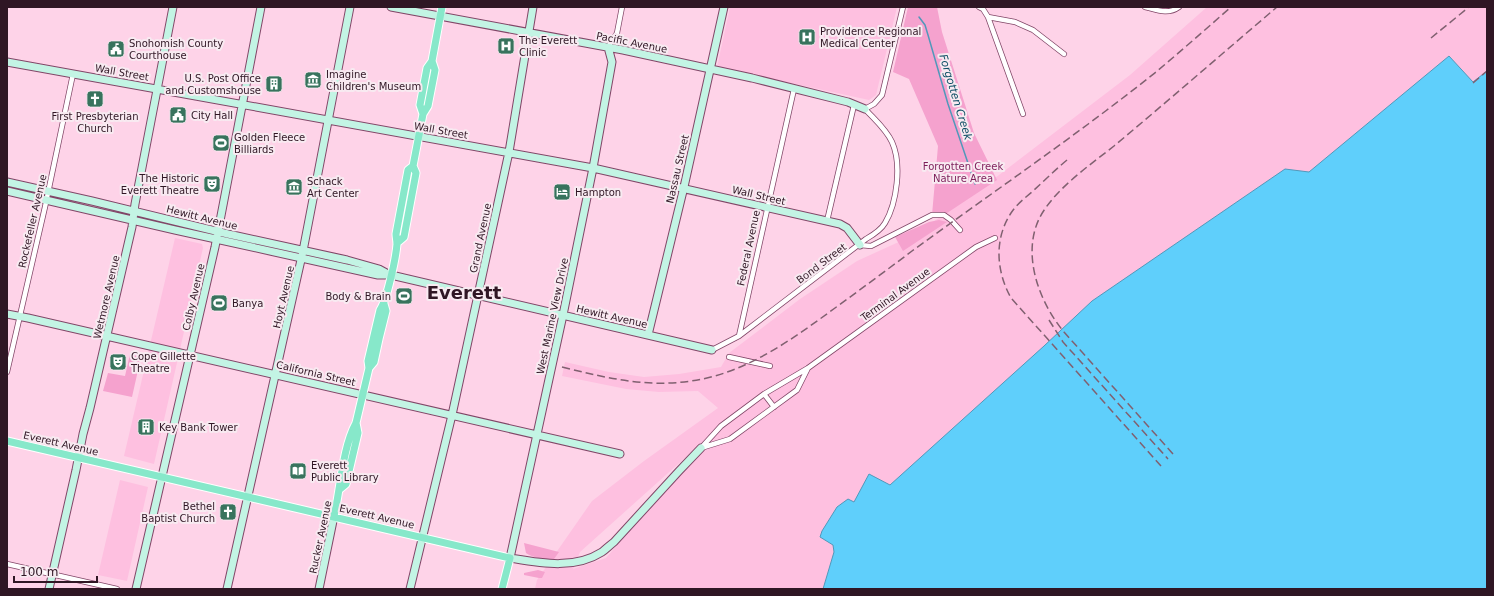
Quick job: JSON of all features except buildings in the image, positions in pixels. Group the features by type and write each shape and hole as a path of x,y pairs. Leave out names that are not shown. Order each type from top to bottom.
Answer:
{"main road":[{"name":"Rucker Avenue","path":"334,516 340,489 339,482 352,431 356,423 369,368 374,362 386,311 384,304 397,243 404,238 416,173 413,166 423,114 420,104 427,68 432,60 442,7"},
{"name":"Everett Avenue","path":"7,441 510,558"},
{"name":"West Marine View Drive","path":"502,589 510,558"}],"street":[{"name":"Wetmore Avenue","path":"49,589 79,458 83,434 133,220 173,7"},
{"name":"Colby Avenue","path":"136,589 218,232 261,7"},
{"name":"Hoyt Avenue","path":"227,589 302,255 350,7"},
{"name":"Pacific Avenue","path":"391,7 608,47 711,69 794,89 865,109"},
{"name":"Grand Avenue","path":"410,589 452,415 509,152 533,7"},
{"path":"608,47 617,33 622,7"},
{"name":"Nassau Street","path":"648,335 711,69 724,7"},
{"path":"860,245 885,224 892,207 897,175 897,159 892,142 881,126 865,109 874,104 882,94 903,7"},
{"path":"979,7 983,9 988,17 1023,114"},
{"path":"1145,7 1166,12 1175,10 1179,7"},
{"path":"988,17 1015,22 1027,27 1064,54"},
{"name":"West Marine View Drive","path":"510,558 563,315 593,168 612,62 608,47"},
{"name":"Wall Street","path":"7,62 593,168 840,224 847,228 860,245"},
{"name":"Rockefeller Avenue","path":"7,372 73,74"},
{"name":"Federal Avenue","path":"739,336 794,89"},
{"path":"827,221 854,105"},
{"name":"Hewitt Avenue","path":"7,182 218,232 378,276 390,275 712,350"},
{"name":"Hewitt Avenue","path":"7,191 216,239 302,255"},
{"name":"Bond Street","path":"739,336 860,245 871,246 932,215 944,215 960,230"},
{"name":"Terminal Avenue","path":"701,448 721,426 764,394 808,368 976,247 995,238"},
{"name":"California Street","path":"7,314 363,394 620,454"},
{"path":"712,350 739,336"},
{"path":"729,357 770,366"},
{"name":"Terminal Avenue","path":"701,448 730,439 774,407 796,390 808,368"},
{"path":"764,394 774,407"},
{"name":"Everett Avenue","path":"510,558 544,563 572,563 602,552 614,542 701,448"},
{"name":"Rucker Avenue","path":"319,589 334,516"},
{"path":"7,564 116,589"}],"shaded area":[{"name":"Providence Regional Medical Center","path":"730,7 897,7 876,95 869,100 717,67"},
{"path":"1207,7 1487,7 1487,99 1449,56 1309,172 1285,169 1013,589 848,499 822,531 820,537 833,545 834,552 823,589 535,589 537,580 592,501 644,461 718,408 698,391 659,392 626,389 562,376 565,362 609,372 644,377 679,374 721,367 729,353 800,299 857,261 914,235 978,191 1130,75","holes":["716,430 606,558 573,569 580,552"]},
{"path":"175,238 202,244 203,248 154,464 124,456"},
{"path":"120,480 148,487 127,581 98,575"}],"green space":[{"name":"Forgotten Creek Nature Area","path":"908,7 937,7 942,32 974,133 997,180 944,215 932,215 938,146 909,79 893,72"},
{"path":"939,220 947,222 903,251 895,237 929,222"},
{"path":"130,354 141,357 132,397 103,391 108,373 125,376"},
{"path":"524,543 559,552 554,559 543,559 526,553"},
{"path":"538,570 545,572 542,578 524,575 524,573"}],"water":[{"path":"1449,56 1473,82 1487,71 1487,589 823,589 834,552 833,545 820,537 822,531 837,507 848,499 854,502 869,474 890,485 1092,301 1285,169 1309,172"}],"waterway":[{"name":"Forgotten Creek","path":"919,17 925,25 948,104 975,184"}],"railway":[{"path":"562,367 619,380 675,383 715,376 748,364 763,356 793,338 821,318 1096,118 1156,72 1231,7"},
{"path":"1173,454 1055,320 1040,292 1036,277 1032,246 1035,231 1040,217 1064,187 1084,169 1135,129 1277,7"},
{"path":"1431,38 1469,7"},
{"path":"1473,83 1487,71"},
{"path":"1067,160 1021,201 1011,213 1002,233 1000,244 999,255 1002,277 1011,298 1161,466"},
{"path":"1049,320 1063,342 1168,459"}],"place":[{"name":"Providence Regional Medical Center","path":"807,37"},
{"name":"The Everett Clinic","path":"506,46"},
{"name":"Snohomish County Courthouse","path":"116,49"},
{"name":"Imagine Children's Museum","path":"313,80"},
{"name":"U.S. Post Office and Customshouse","path":"274,84"},
{"name":"First Presbyterian Church","path":"95,99"},
{"name":"City Hall","path":"178,115"},
{"name":"Golden Fleece Billiards","path":"221,143"},
{"name":"The Historic Everett Theatre","path":"212,184"},
{"name":"Schack Art Center","path":"294,187"},
{"name":"Hampton","path":"562,192"},
{"name":"Body & Brain","path":"404,296"},
{"name":"Banya","path":"219,303"},
{"name":"Cope Gillette Theatre","path":"118,362"},
{"name":"Key Bank Tower","path":"146,427"},
{"name":"Everett Public Library","path":"298,471"},
{"name":"Bethel Baptist Church","path":"228,512"}],"district":[{"name":"Everett","path":"464,293"}]}
